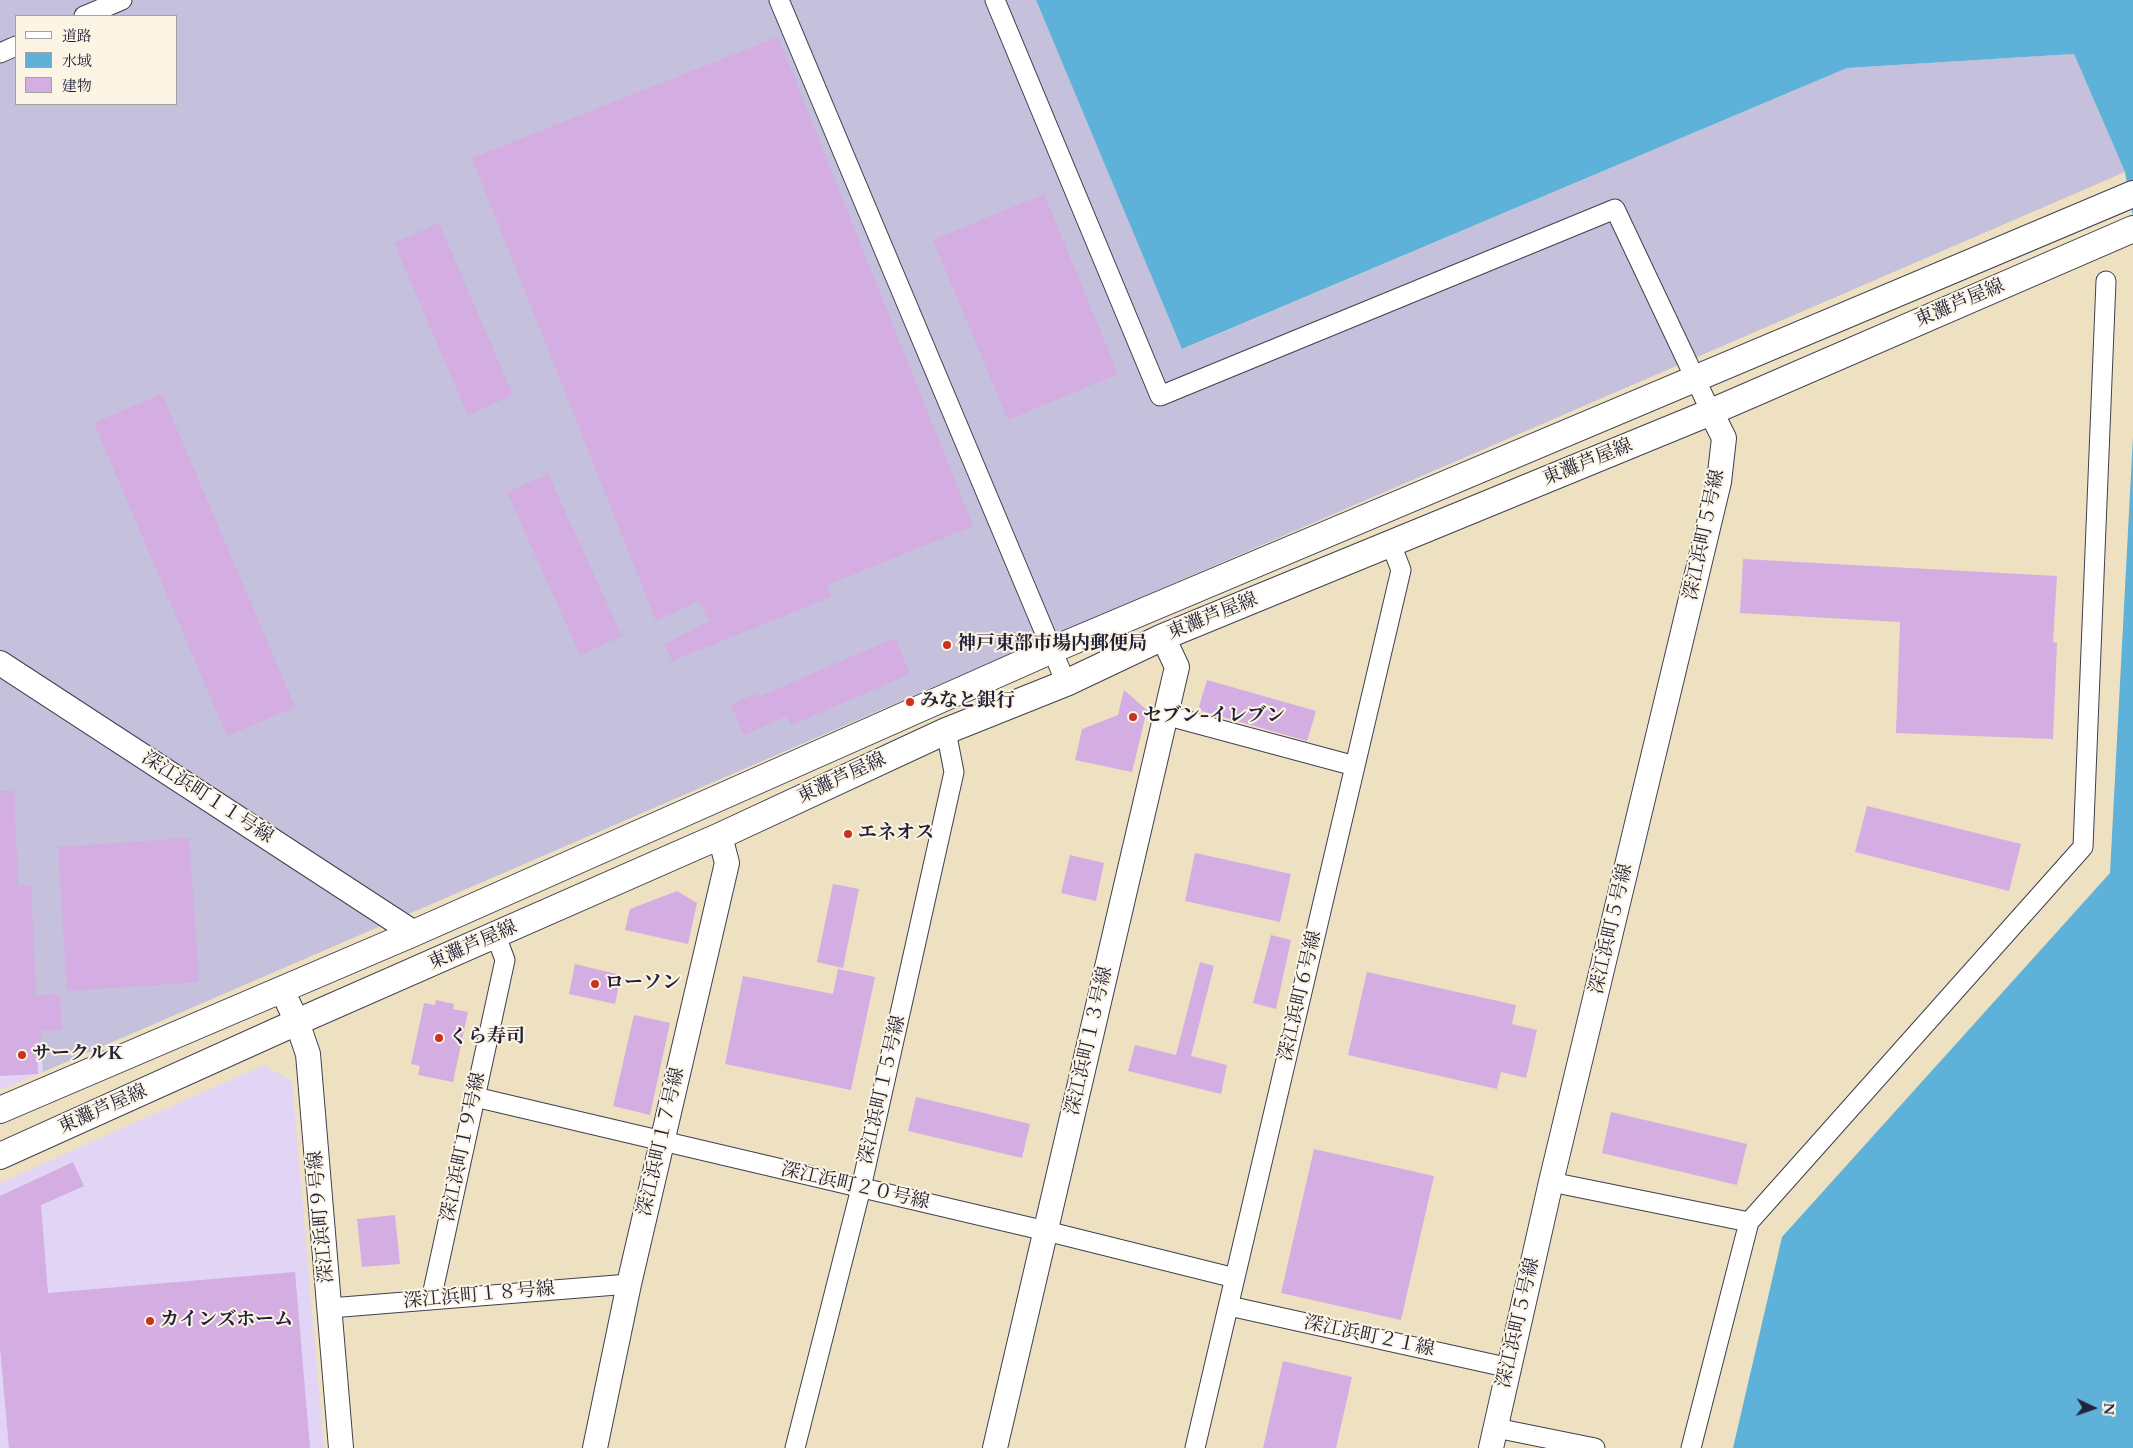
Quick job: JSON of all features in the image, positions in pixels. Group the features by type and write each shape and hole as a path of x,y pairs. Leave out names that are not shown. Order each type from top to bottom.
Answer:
{"main road":[{"name":"東灘芦屋線","path":"0,1110 414,933 1052,650 2124,198"},
{"name":"東灘芦屋線","path":"0,1156 297,1022 720,836 946,731 1066,683 1163,637 1711,412 2130,230"}],"street":[{"path":"86,15 122,0"},
{"path":"779,0 1066,683"},
{"path":"995,0 1160,396 1615,209 1711,412"},
{"path":"0,53 15,46"},
{"path":"1692,1448 1749,1222 2084,847 2106,281"},
{"name":"深江浜町５号線","path":"1493,1438 1551,1182 1718,482 1724,438 1711,412"},
{"name":"深江浜町６号線","path":"1195,1448 1401,570 1391,544"},
{"name":"深江浜町１３号線","path":"995,1448 1177,667 1163,637"},
{"name":"深江浜町１１号線","path":"0,663 414,933"},
{"path":"1166,715 1355,766"},
{"name":"深江浜町１５号線","path":"795,1448 861,1188 954,772 946,731"},
{"name":"深江浜町１７号線","path":"595,1448 629,1284 727,862 720,836"},
{"name":"深江浜町１９号線","path":"431,1300 505,960 496,936"},
{"name":"深江浜町９号線","path":"282,990 297,1022 308,1054 341,1448"},
{"name":"深江浜町２０号線","path":"475,1097 1046,1231 1235,1278"},
{"path":"1551,1182 1749,1222"},
{"name":"深江浜町１８号線","path":"330,1308 629,1284"},
{"name":"深江浜町２１線","path":"1228,1306 1510,1368"},
{"path":"1493,1438 1595,1448"}],"shaded area":[{"path":"0,0 1036,0 1183,349 1847,68 2074,54 2125,172 43,1072 40,1043 0,1045"},
{"path":"41,1043 43,1072 0,1090 0,1045"},
{"path":"264,1065 292,1081 324,1448 0,1448 0,1183"}],"water":[{"path":"1036,0 2133,0 2133,217 2125,172 2074,54 1847,68 1182,349"},
{"path":"2133,436 2133,1448 1733,1448 1782,1237 2110,873"}],"building":[{"path":"778,37 973,526 827,585 831,597 672,661 665,644 709,621 699,601 656,621 472,158"},
{"path":"1044,194 1118,374 1008,420 933,240"},
{"path":"439,223 513,395 468,415 394,243"},
{"path":"162,394 295,707 227,736 94,423"},
{"path":"548,474 622,636 580,655 507,492"},
{"path":"1743,559 2057,576 2053,642 2057,643 2053,739 1896,733 1900,622 1740,613"},
{"path":"895,638 910,674 791,725 787,716 744,735 731,705 756,693 758,697"},
{"path":"1207,680 1316,711 1307,741 1198,710"},
{"path":"1124,690 1147,710 1132,772 1075,760 1082,729 1118,715"},
{"path":"0,791 14,791 18,885 31,885 36,995 60,994 62,1030 41,1031 41,1041 37,1041 38,1074 0,1076"},
{"path":"1867,806 2021,844 2009,891 1855,852"},
{"path":"189,838 199,982 67,991 58,847"},
{"path":"1195,853 1291,874 1280,922 1185,901"},
{"path":"1070,855 1104,863 1096,901 1061,893"},
{"path":"833,884 859,889 843,968 817,962"},
{"path":"677,891 697,903 688,944 625,930 630,909"},
{"path":"1271,935 1291,940 1276,1009 1253,1003"},
{"path":"1200,962 1214,966 1191,1056 1227,1065 1221,1094 1128,1071 1135,1045 1176,1055"},
{"name":"ローソン","path":"575,964 621,975 615,1004 569,994"},
{"path":"838,969 875,977 851,1090 725,1064 743,976 833,994"},
{"path":"1367,972 1516,1005 1512,1024 1537,1030 1526,1078 1501,1072 1497,1089 1348,1055"},
{"name":"くら寿司","path":"436,1000 454,1004 453,1009 468,1012 453,1082 418,1075 420,1066 411,1064 424,1003 435,1005"},
{"path":"634,1015 670,1023 650,1115 613,1106"},
{"path":"916,1097 1030,1124 1022,1158 908,1131"},
{"path":"1611,1112 1747,1144 1737,1185 1602,1153"},
{"path":"1314,1149 1434,1176 1401,1320 1281,1293"},
{"name":"カインズホーム","path":"73,1162 84,1186 41,1205 48,1293 295,1272 310,1448 9,1448 0,1348 0,1196"},
{"path":"395,1215 400,1264 362,1267 357,1219"},
{"path":"1283,1361 1352,1377 1336,1448 1263,1448"}],"place":[{"name":"神戸東部市場内郵便局","path":"947,645"},
{"name":"みなと銀行","path":"910,702"},
{"name":"セブン-イレブン","path":"1133,717"},
{"name":"エネオス","path":"848,834"},
{"name":"ローソン","path":"595,984"},
{"name":"くら寿司","path":"439,1038"},
{"name":"サークルK","path":"22,1055"},
{"name":"カインズホーム","path":"150,1321"}]}
